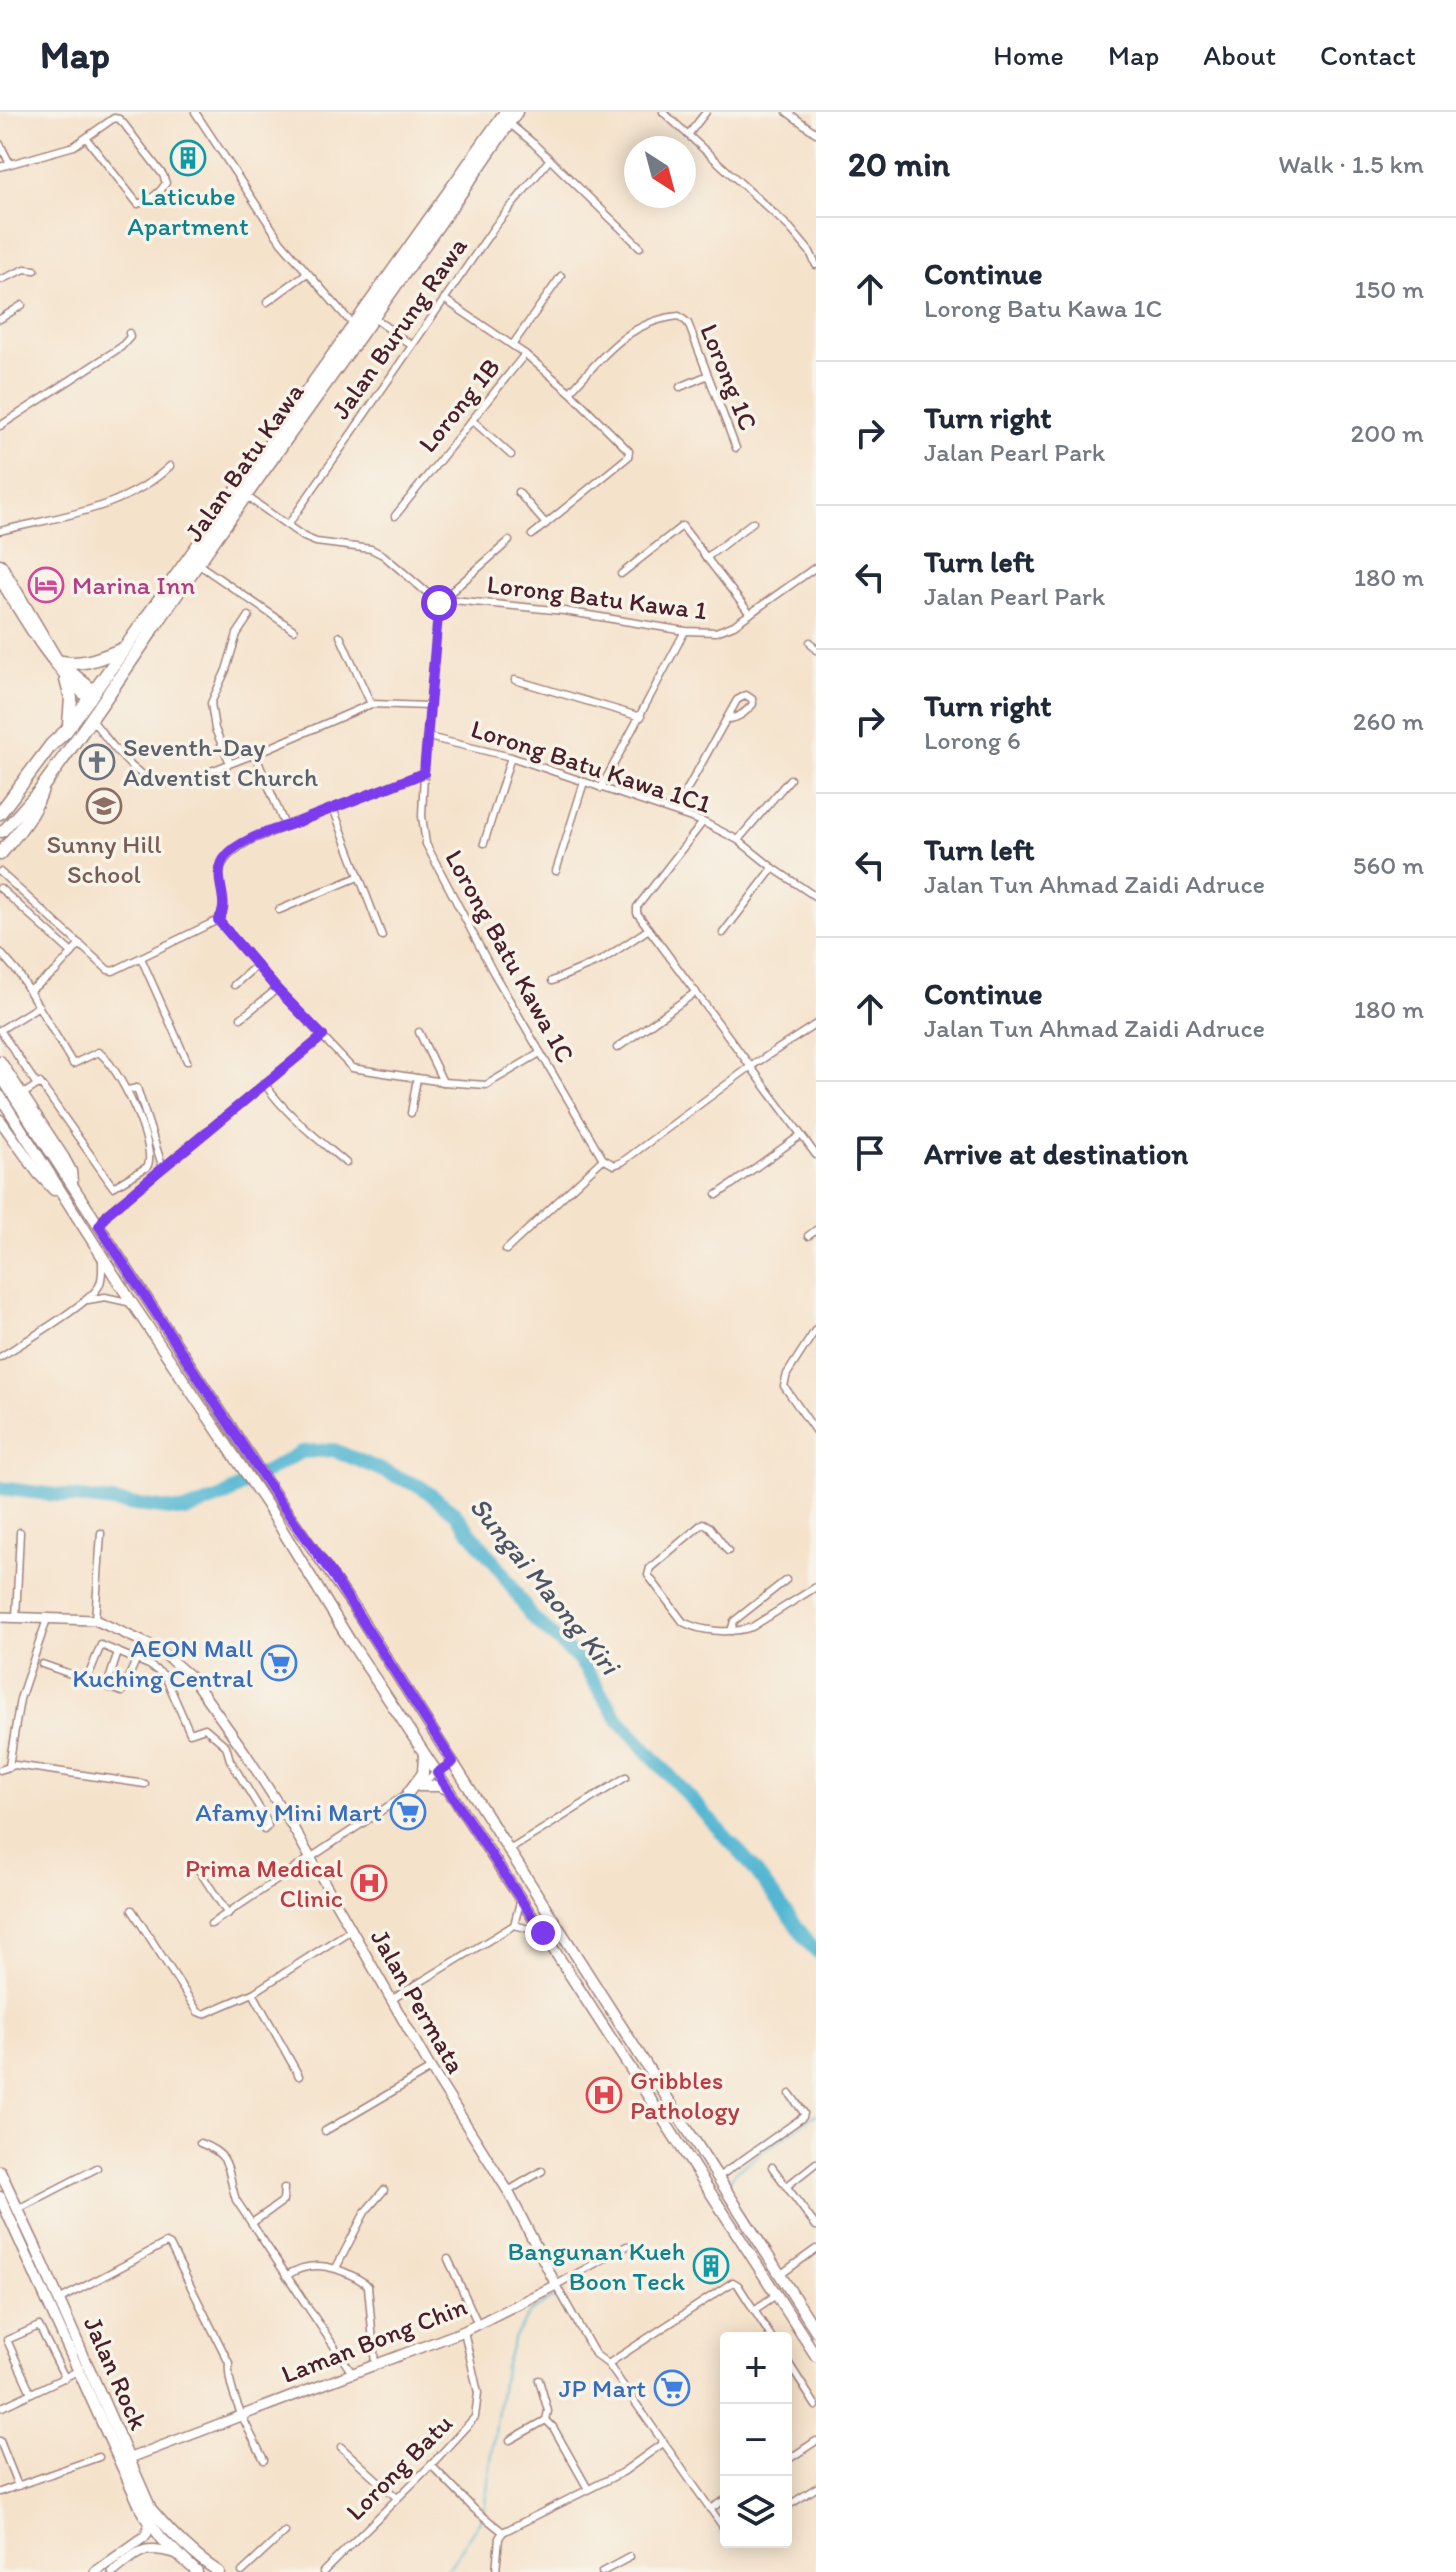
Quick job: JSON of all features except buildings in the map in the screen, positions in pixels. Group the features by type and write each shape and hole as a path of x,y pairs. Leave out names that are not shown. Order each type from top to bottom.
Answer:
{"highway":[{"name":"Jalan Batu Kawa","path":"66,731 97,700 198,564 374,318 510,116"},
{"name":"Jalan Batu Kawa","path":"43,786 92,720 97,700 125,648 510,116"},
{"path":"0,565 57,661 97,700"},
{"path":"57,661 80,664 125,648"},
{"path":"0,813 66,731 71,698 66,680"},
{"path":"0,854 26,822 43,786"}],"main road":[{"name":"Jalan Batu Kawa","path":"1,827 66,731"},
{"name":"Jalan Batu Kawa","path":"1,827 43,786"},
{"path":"0,1061 71,1171 73,1186"},
{"path":"0,1075 511,1849 539,1900 816,2331"},
{"path":"0,1096 132,1303 267,1505 350,1641 816,2356"},
{"path":"0,1120 38,1173 62,1195"},
{"path":"408,1793 423,1773 424,1753"},
{"path":"419,1786 448,1789"},
{"name":"Jalan Rock","path":"0,2171 151,2509 170,2533 219,2572"},
{"name":"Jalan Rock","path":"0,2197 126,2478 162,2539 197,2572"},
{"path":"780,2275 778,2283 816,2346"}],"street":[{"path":"195,112 281,242 356,325"},
{"path":"663,112 790,228 810,252 816,265"},
{"path":"688,135 706,112"},
{"path":"787,112 796,114 816,133"},
{"path":"510,116 640,247"},
{"path":"0,167 74,146 114,118 119,119 166,183 147,201 138,204 86,138"},
{"path":"0,144 10,164"},
{"name":"Jalan Burung Rawa","path":"288,525 495,226 550,159"},
{"path":"0,280 25,269 35,270"},
{"path":"267,302 307,273"},
{"path":"513,344 561,276"},
{"path":"444,299 525,354"},
{"path":"0,319 22,305"},
{"name":"Lorong 1C","path":"570,392 625,335 679,316 688,323 736,448"},
{"path":"374,318 411,345"},
{"path":"0,426 121,347 130,337 129,333"},
{"name":"Lorong 1B","path":"395,516 525,354 570,392 629,451 628,457 546,524"},
{"path":"680,387 706,376"},
{"path":"472,420 511,455"},
{"path":"0,531 77,513 124,498 141,490 170,466"},
{"path":"518,492 546,524 532,535"},
{"path":"246,496 316,542 371,549 383,555 441,601 509,541"},
{"path":"706,558 753,522"},
{"path":"621,574 682,526 750,614"},
{"path":"198,564 294,630"},
{"name":"Lorong Batu Kawa 1","path":"441,601 564,611 685,631 716,632 734,625 816,567"},
{"path":"0,580 66,680 97,700"},
{"name":"Lorong Batu Kawa 1C","path":"441,601 424,773 424,835 430,854 540,1053 603,1159"},
{"path":"230,763 215,729 211,703 226,670 237,634 249,616"},
{"path":"601,788 685,631"},
{"path":"340,636 371,704"},
{"path":"810,642 816,650"},
{"path":"515,680 641,717"},
{"path":"92,720 134,769 168,784 180,783 255,754 371,704 429,706"},
{"path":"675,811 728,719"},
{"name":"Lorong Batu Kawa 1C1","path":"428,737 511,757 703,822 738,840 816,897"},
{"path":"255,754 285,826"},
{"path":"484,843 511,757"},
{"path":"0,872 108,970 113,971 218,920 223,914 219,871 224,857 251,840 424,773"},
{"path":"738,840 790,779"},
{"path":"556,871 584,782"},
{"path":"333,808 382,936"},
{"path":"703,822 637,907 637,913 816,1155"},
{"path":"723,933 773,868"},
{"path":"279,910 358,877"},
{"path":"0,888 72,953"},
{"path":"218,920 277,989 352,1068 443,1082 491,1083 540,1053"},
{"path":"552,981 602,960 649,929"},
{"path":"29,991 55,972 80,944"},
{"path":"0,952 9,960 39,1006 73,1064 92,1054 102,1053 128,1090 163,1168"},
{"path":"141,958 187,1061"},
{"path":"234,985 257,965"},
{"path":"241,1018 277,989"},
{"path":"617,1048 696,992"},
{"path":"39,1006 0,1030 113,1187 151,1162 151,1143 137,1088 128,1090"},
{"path":"506,1250 603,1159 614,1165 622,1162 750,1067 816,1024"},
{"path":"419,1032 443,1082"},
{"path":"99,1226 107,1214 323,1036"},
{"path":"411,1113 417,1078"},
{"path":"264,1083 295,1119 346,1163"},
{"path":"22,1095 38,1084"},
{"path":"717,1195 801,1135"},
{"path":"808,1236 816,1230"},
{"path":"0,1357 84,1301 98,1288 102,1257"},
{"path":"84,1301 105,1297 132,1303"},
{"path":"816,1329 787,1374 784,1386 816,1432"},
{"path":"728,1551 703,1523 648,1571 688,1625 731,1631 752,1627 816,1587"},
{"path":"16,1618 20,1532"},
{"path":"95,1620 101,1533"},
{"path":"731,1631 734,1621 786,1580"},
{"name":"Jalan Permata","path":"0,1617 95,1620 157,1648 192,1678 244,1751 310,1858 431,2069 508,2191 556,2285"},
{"path":"9,1766 20,1699 47,1619"},
{"path":"42,1664 124,1691 144,1642"},
{"path":"87,1679 101,1645 157,1670 167,1679 190,1733 205,1728 226,1746 230,1760 266,1819 268,1826 264,1830"},
{"path":"107,1686 118,1652"},
{"path":"230,1760 244,1751"},
{"path":"211,1924 453,1762"},
{"path":"0,1770 9,1766 145,1784"},
{"path":"511,1849 626,1777"},
{"path":"198,1869 228,1914"},
{"path":"391,2000 514,1925 520,1898"},
{"path":"132,1910 198,2012 212,2012 253,1993 351,1930"},
{"path":"514,1925 543,1933"},
{"path":"253,1993 299,2076"},
{"path":"325,2131 431,2069"},
{"path":"721,2184 803,2117 804,2113 790,2094"},
{"path":"200,2143 216,2148 222,2154 236,2200 352,2373"},
{"path":"787,2186 816,2163"},
{"path":"772,2167 816,2226"},
{"path":"18,2209 97,2168"},
{"path":"508,2191 542,2171"},
{"path":"252,2223 283,2201 284,2188"},
{"path":"336,2268 365,2212 384,2190"},
{"path":"59,2300 166,2243 170,2245 229,2363 228,2374 264,2460"},
{"name":"Laman Bong Chin","path":"130,2458 464,2331 627,2246"},
{"path":"780,2275 816,2249"},
{"path":"448,2259 478,2324"},
{"path":"286,2276 305,2266 336,2268 368,2286 375,2364"},
{"path":"608,2364 733,2282 768,2332"},
{"path":"556,2285 595,2354 608,2364 720,2523"},
{"path":"754,2310 776,2295"},
{"path":"31,2393 7,2340 39,2326 65,2378"},
{"name":"Lorong Batu","path":"323,2572 475,2417 478,2393 464,2331"},
{"path":"792,2368 815,2401"},
{"path":"0,2408 80,2370"},
{"path":"510,2440 546,2420 548,2411 539,2380"},
{"path":"546,2420 588,2489"},
{"path":"0,2441 18,2486"},
{"path":"792,2457 816,2441"},
{"path":"496,2572 499,2538 503,2532 623,2472 663,2443"},
{"path":"341,2447 397,2498"},
{"path":"0,2492 99,2457"},
{"path":"431,2465 474,2509 503,2532"},
{"path":"792,2503 816,2488"},
{"path":"710,2509 720,2503"},
{"path":"95,2572 144,2537 149,2521"},
{"path":"242,2572 285,2532"},
{"path":"113,2572 148,2549 157,2547 178,2554"},
{"path":"602,2572 630,2557"}],"waterway":[{"name":"Sungai Maong Kiri","path":"0,1488 185,1511 222,1497 301,1452 334,1450 421,1487 454,1512 499,1568 531,1616 580,1661 618,1719 746,1859 816,1952"},
{"path":"727,2183 735,2172 816,2114"},
{"path":"446,2572 480,2520 485,2504 503,2375 513,2340 531,2311 552,2299"}],"place":[{"name":"Laticube Apartment","path":"188,158"},
{"name":"Marina Inn","path":"46,585"},
{"name":"Seventh-Day Adventist Church","path":"97,762"},
{"name":"Sunny Hill School","path":"104,806"},
{"name":"AEON Mall Kuching Central","path":"279,1663"},
{"name":"Afamy Mini Mart","path":"408,1812"},
{"name":"Prima Medical Clinic","path":"369,1883"},
{"name":"Gribbles Pathology","path":"604,2095"},
{"name":"Bangunan Kueh Boon Teck","path":"711,2266"},
{"name":"JP Mart","path":"672,2388"}],"route":[{"path":"439,603 424,773 251,840 224,857 219,871 223,914 218,920 277,989 323,1036 107,1214 99,1226 278,1499 332,1574 453,1762 437,1773 543,1933"}]}
